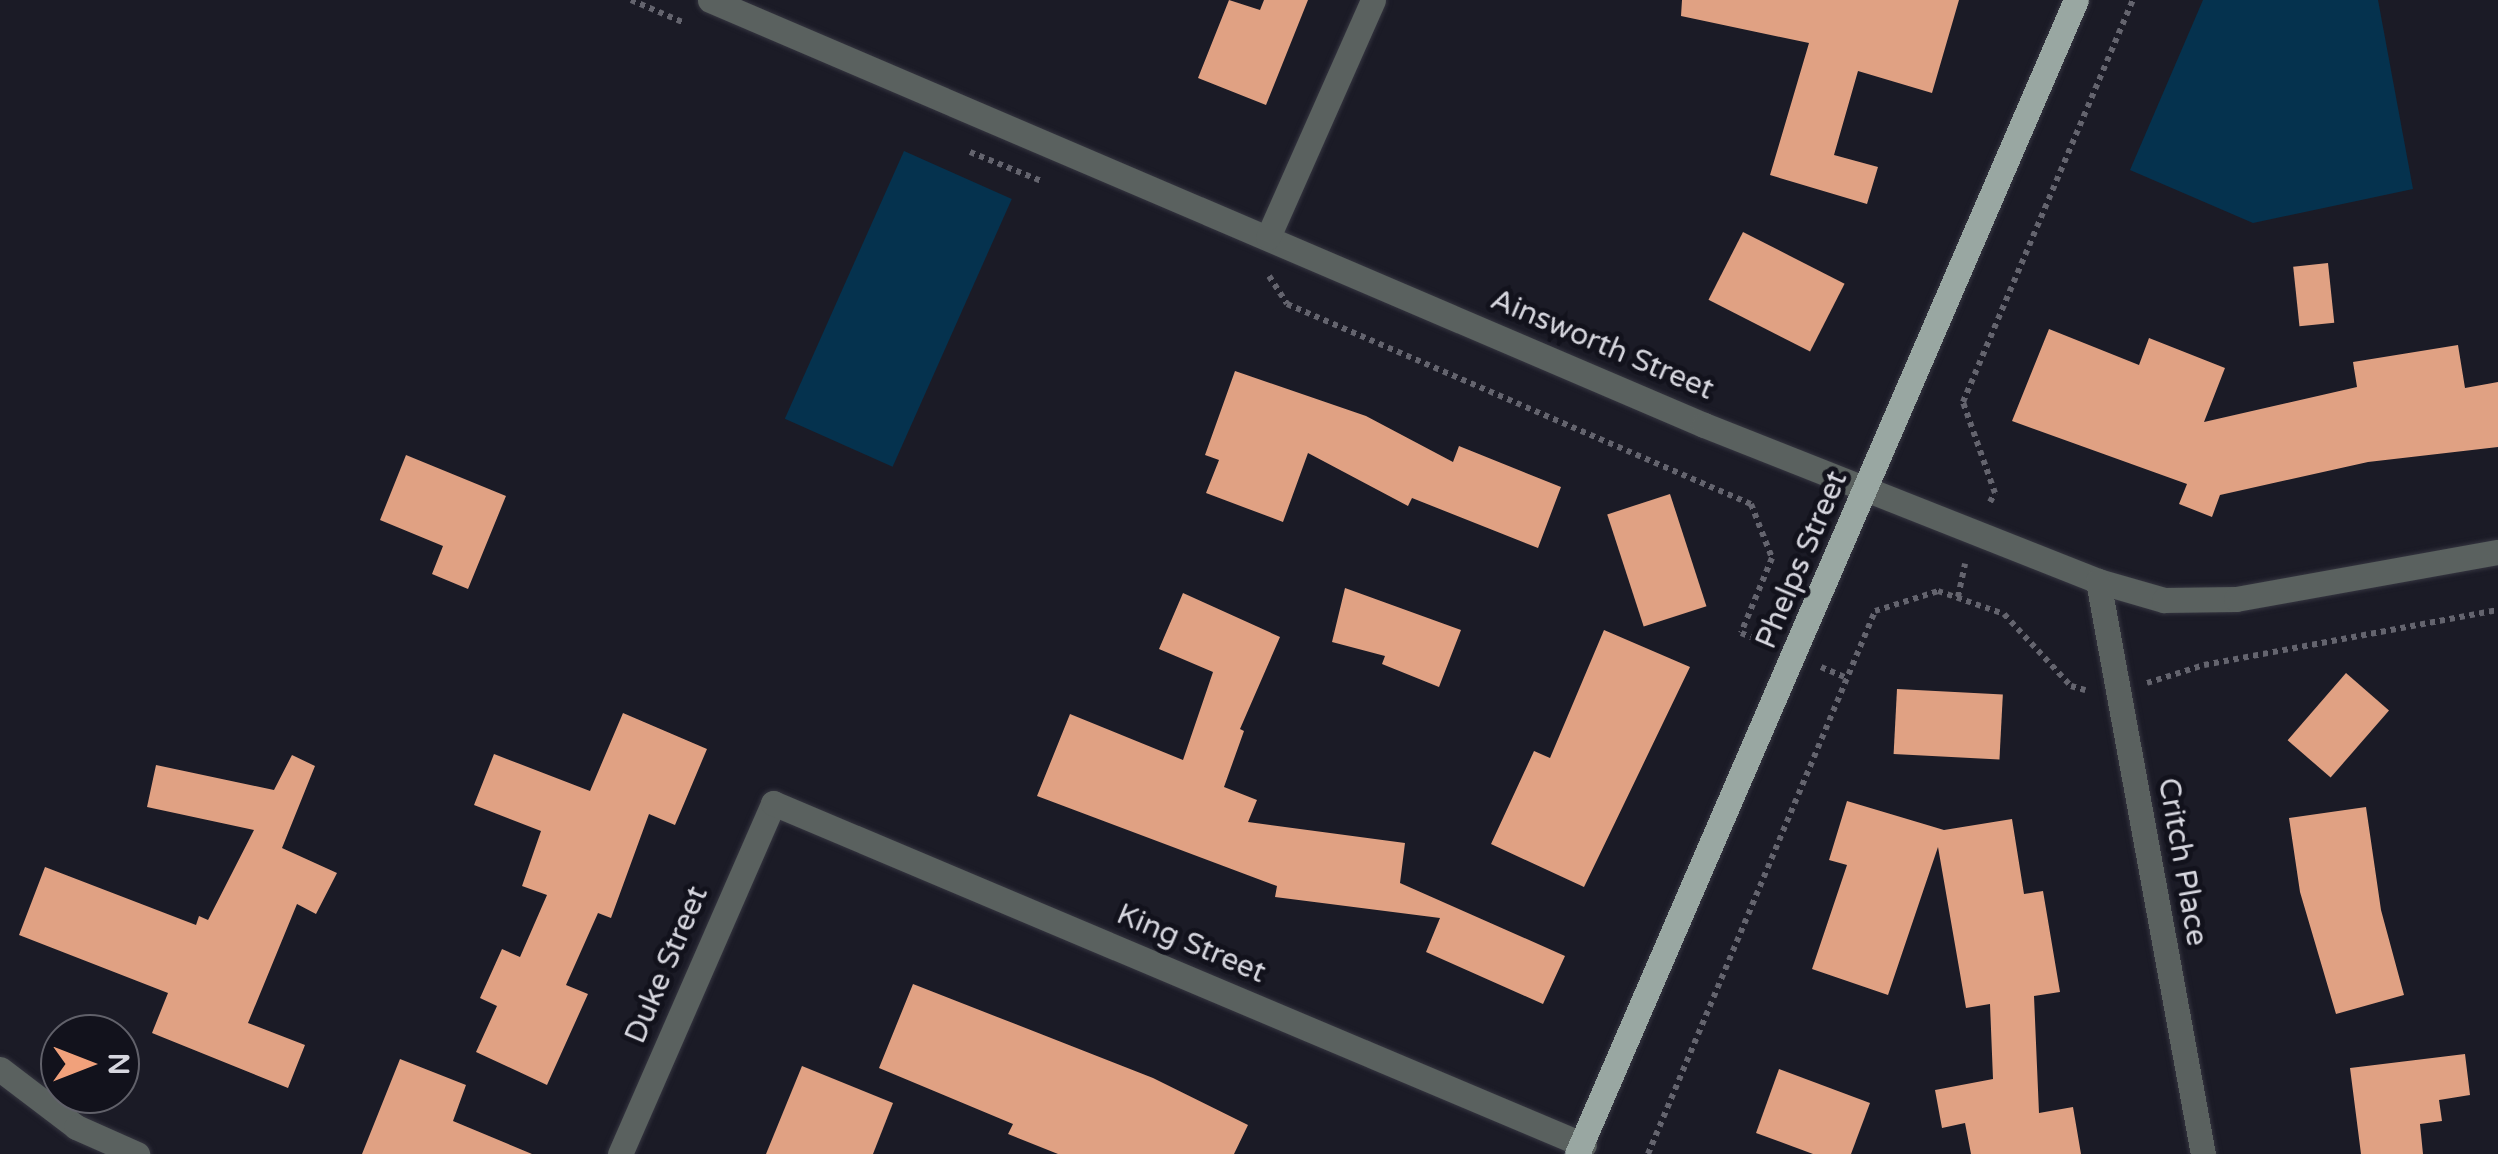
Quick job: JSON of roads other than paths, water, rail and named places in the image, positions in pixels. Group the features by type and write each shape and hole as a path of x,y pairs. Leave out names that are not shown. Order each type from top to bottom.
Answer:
{"main road":[{"name":"Phelps Street","path":"1582,1151 2076,0"}],"street":[{"name":"Ainsworth Street","path":"710,0 1704,425 2098,581 2164,600 2236,599 2498,552"},
{"path":"1268,237 1373,0"},
{"name":"Critch Place","path":"2098,581 2203,1154"},
{"name":"King Street","path":"772,803 1582,1151"},
{"name":"Duke Street","path":"620,1154 772,803"},
{"path":"0,1069 76,1127 137,1154"}],"water":[{"path":"2203,0 2378,0 2413,189 2253,223 2130,170"},
{"path":"904,151 1012,199 893,467 785,419"}]}
